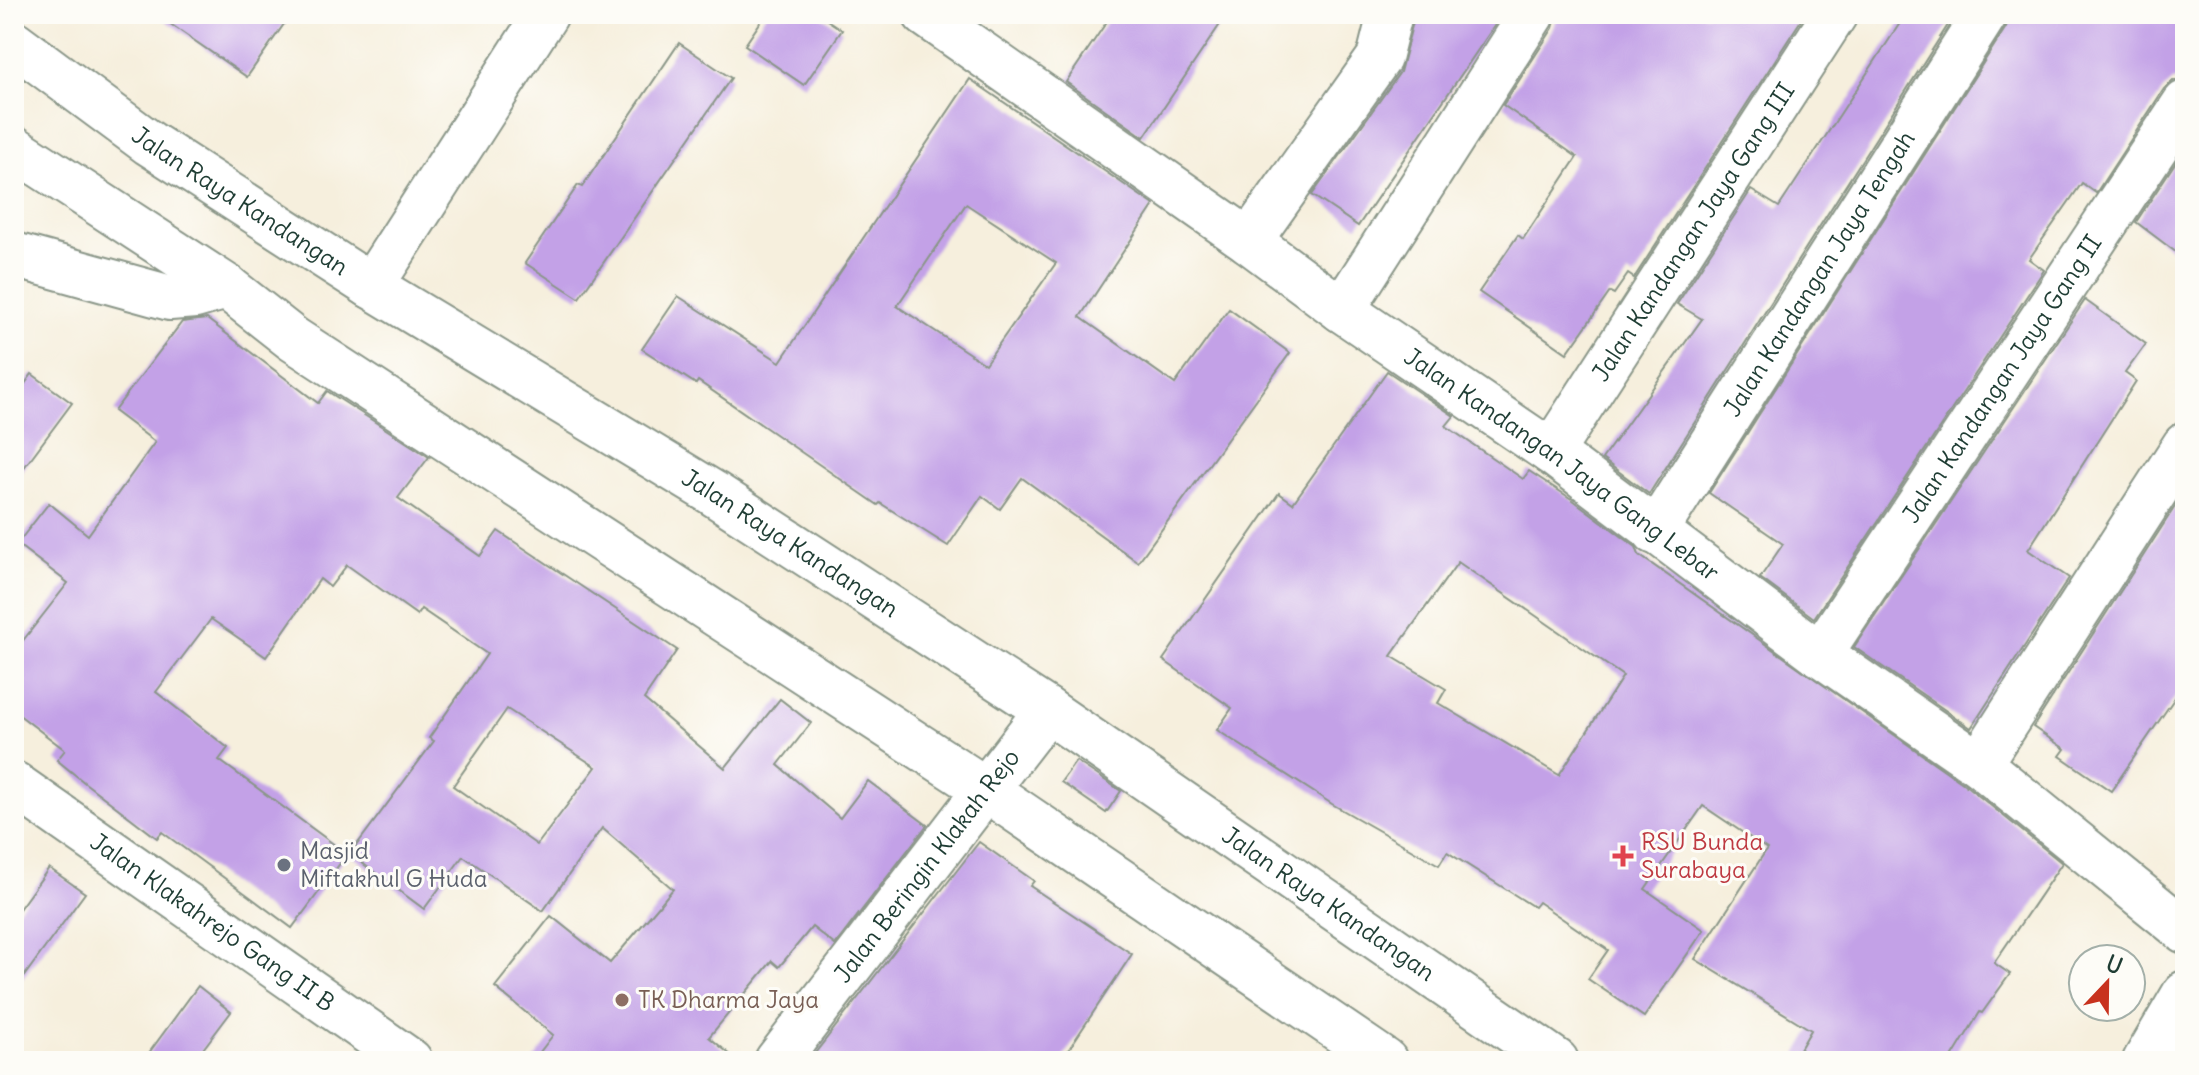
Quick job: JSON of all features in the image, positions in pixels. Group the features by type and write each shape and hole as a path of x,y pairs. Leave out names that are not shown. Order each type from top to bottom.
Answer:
{"street":[{"path":"371,286 546,14"},
{"name":"Jalan Kandangan Jaya Gang Lebar","path":"925,14 1249,241 1342,310 1551,452 1820,654 1979,764 2185,931"},
{"path":"1249,241 1379,58 1390,14"},
{"path":"1342,310 1532,14"},
{"name":"Jalan Kandangan Jaya Gang III","path":"1551,452 1835,14"},
{"name":"Jalan Kandangan Jaya Tengah","path":"1655,532 1985,14"},
{"name":"Jalan Raya Kandangan","path":"14,43 149,143 371,286 713,493 1047,710 1556,1061"},
{"name":"Jalan Kandangan Jaya Gang II","path":"1820,654 2185,103"},
{"path":"14,148 227,287 293,339 988,791 1385,1061"},
{"path":"14,255 170,298 195,296 227,287"},
{"path":"1979,764 2185,445"},
{"name":"Jalan Beringin Klakah Rejo","path":"777,1061 988,791 1047,710"},
{"name":"Jalan Klakahrejo Gang II B","path":"14,784 410,1061"},
{"path":"2145,1061 2185,993"}],"building":[{"path":"156,14 291,14 247,77"},
{"path":"766,14 818,14 842,30 804,85 745,45"},
{"path":"1112,14 1227,14 1144,137 1066,82"},
{"path":"1415,14 1501,16 1358,226 1312,195 1400,72"},
{"path":"1557,14 1805,14 1634,278 1628,274 1614,294 1610,292 1567,353 1479,292 1518,235 1523,239 1577,157 1503,105 1553,28"},
{"path":"1906,14 1955,14 1649,494 1602,459 1702,319 1677,304 1751,190 1779,207"},
{"path":"2010,14 2185,14 2185,78 2173,81 2164,89 2096,193 2082,183 2029,259 2044,270 1814,618 1760,578 1783,544 1709,493 2006,27"},
{"path":"679,43 731,78 579,298 525,263 578,185 582,187"},
{"path":"970,79 1154,205 1080,317 1175,384 1229,309 1290,353 1138,562 1022,478 1000,509 982,496 948,546 880,503 878,505 698,381 696,384 642,349 678,296 780,362","holes":["966,204 1056,263 985,364 897,306"]},
{"path":"2185,148 2185,259 2136,222"},
{"path":"2085,300 2146,344 2125,373 2136,381 2028,550 2069,578 1971,728 1854,647"},
{"path":"207,319 318,403 327,391 429,457 398,498 480,556 498,531 677,650 644,699 725,768 780,699 811,723 778,765 840,818 868,781 927,825 835,945 812,927 779,967 772,961 709,1037 738,1061 533,1061 553,1035 495,987 551,916 610,963 673,889 602,828 543,911 463,856 424,909 350,854 434,741 429,738 487,654 421,609 417,615 347,565 330,587 320,579 266,657 211,619 156,692 228,748 219,760 347,854 292,928 162,832 157,838 85,783 57,760 65,750 14,711 14,652 68,583 17,544 49,503 88,535 155,442 114,411 182,322","holes":["507,709 596,767 537,845 453,786"]},
{"path":"1387,371 1454,416 1446,426 1523,479 1529,471 1573,500 1636,547 1639,555 1964,784 2062,863 1994,963 2010,974 1980,1012 1950,1061 1793,1061 1811,1030 1695,959 1767,849 1703,806 1645,889 1704,930 1644,1017 1588,979 1608,950 1538,902 1534,907 1447,852 1439,865 1332,804 1217,730 1232,708 1163,660 1279,493 1293,503","holes":["1458,562 1623,676 1559,775 1438,703 1446,689 1391,656"]},
{"path":"32,374 72,403 14,481 14,399"},
{"path":"2185,491 2185,683 2111,791 2060,756 2065,749 2033,727"},
{"path":"1076,761 1121,791 1106,813 1061,782"},
{"path":"979,842 1034,881 1030,886 1132,954 1061,1061 809,1061"},
{"path":"49,868 85,893 14,990 14,916"},
{"path":"198,986 231,1012 194,1061 143,1061"}],"place":[{"name":"RSU Bunda Surabaya","path":"1623,856"},
{"name":"Masjid Miftakhul G Huda","path":"284,865"},
{"name":"TK Dharma Jaya","path":"622,1000"}]}
